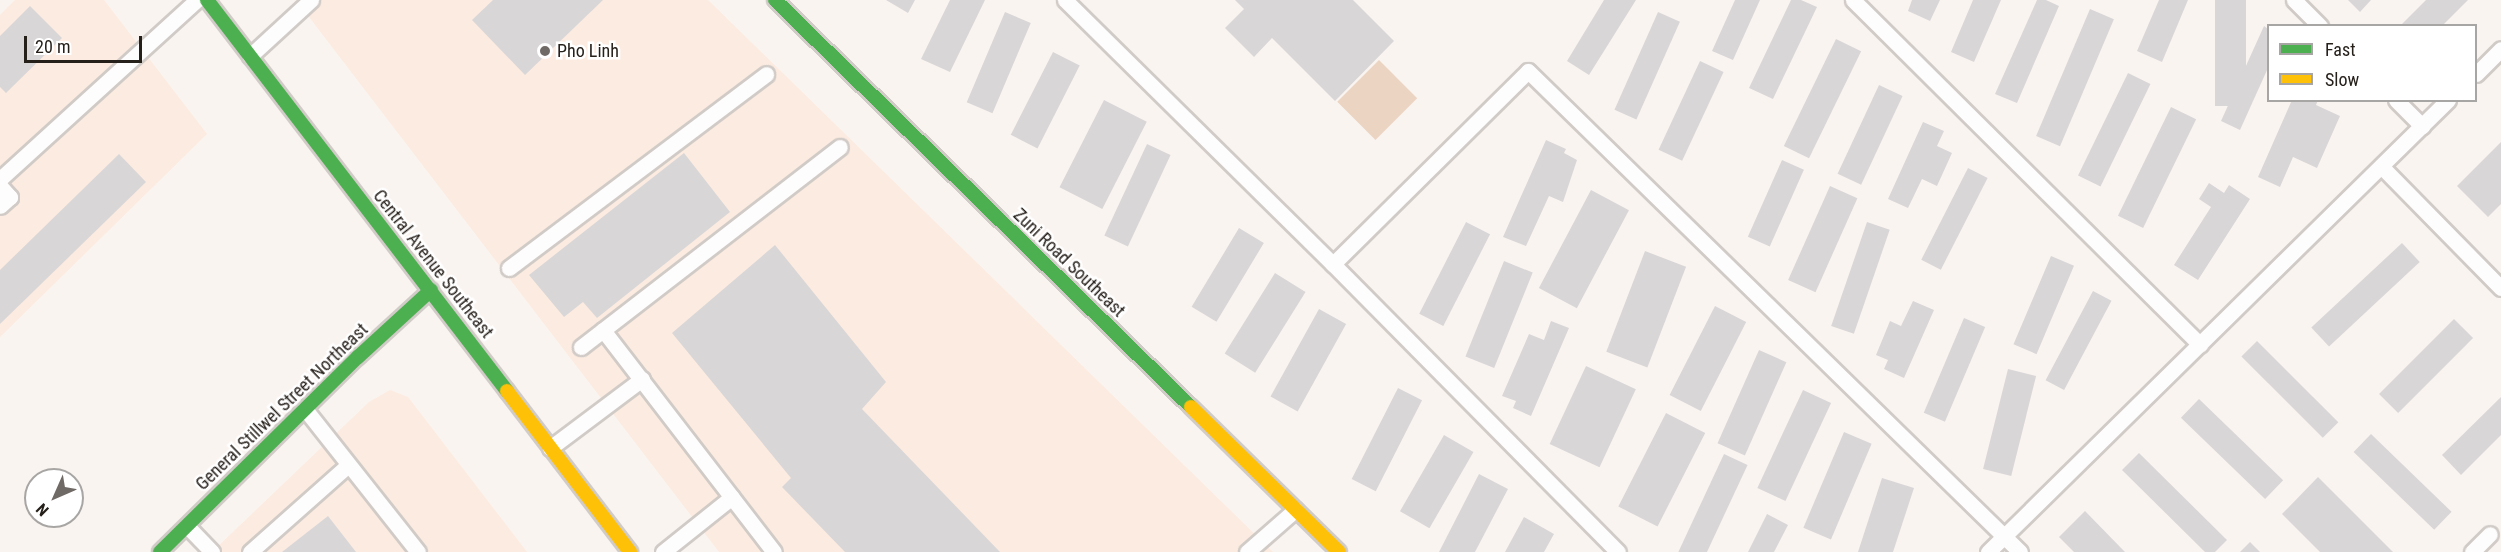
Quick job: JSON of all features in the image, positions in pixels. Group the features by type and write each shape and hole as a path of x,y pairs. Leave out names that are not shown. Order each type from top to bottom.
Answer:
{"street":[{"name":"Central Avenue Southeast","path":"207,0 630,552"},
{"name":"Zuni Road Southeast","path":"775,0 1339,552"},
{"name":"General Stillwel Street Northeast","path":"160,552 431,290"}],"lane":[{"path":"0,179 197,0"},
{"path":"250,56 311,0"},
{"path":"1065,0 1334,264 1618,552"},
{"path":"1853,0 2200,345"},
{"path":"2294,0 2318,24"},
{"path":"2477,72 2501,49"},
{"path":"1334,264 1528,70 2020,552"},
{"path":"509,268 766,74"},
{"path":"2398,102 2422,126"},
{"path":"1988,552 2446,102"},
{"path":"581,347 840,147"},
{"path":"2381,166 2501,288"},
{"path":"0,186 10,197 0,206"},
{"path":"603,330 772,551"},
{"path":"550,448 642,380"},
{"path":"305,410 418,552"},
{"path":"250,552 348,465"},
{"path":"663,552 732,497"},
{"path":"1247,552 1295,510"},
{"path":"187,526 212,552"},
{"path":"2472,552 2490,534"}],"shaded area":[{"path":"15,0 104,0 207,134 0,337 0,15"},
{"path":"296,0 708,0 1273,552 719,552"},
{"path":"1379,60 1417,98 1375,140 1337,102"},
{"path":"390,390 408,397 527,552 212,552 369,402"}],"building":[{"path":"493,0 603,0 525,75 472,20"},
{"path":"886,0 915,0 908,13"},
{"path":"950,0 985,0 950,72 921,59"},
{"path":"1235,0 1353,0 1394,41 1335,101 1272,38 1254,57 1225,28 1244,9"},
{"path":"1604,0 1636,0 1589,75 1567,61"},
{"path":"1735,0 1760,0 1733,60 1712,51"},
{"path":"1791,0 1801,0 1817,7 1773,99 1749,88"},
{"path":"1912,0 1940,0 1930,21 1908,11"},
{"path":"1973,0 2001,0 1974,62 1951,52"},
{"path":"2037,0 2046,0 2059,6 2017,103 1995,94"},
{"path":"2159,0 2188,0 2162,62 2137,51"},
{"path":"2215,0 2246,0 2246,106 2215,106"},
{"path":"2348,0 2371,0 2360,12"},
{"path":"2426,0 2468,0 2444,24 2402,24"},
{"path":"30,6 62,38 6,93 0,87 0,36"},
{"path":"2090,9 2114,19 2060,146 2036,136"},
{"path":"1005,12 1031,23 992,113 967,102"},
{"path":"1658,12 1680,22 1636,120 1614,110"},
{"path":"2264,26 2267,28 2267,70 2240,130 2221,121"},
{"path":"1836,39 1861,51 1809,158 1784,146"},
{"path":"1053,52 1080,66 1038,148 1011,135"},
{"path":"1700,61 1724,72 1682,161 1659,150"},
{"path":"2128,73 2150,84 2100,186 2078,175"},
{"path":"1879,85 1903,96 1861,185 1838,174"},
{"path":"1104,100 1147,122 1102,209 1060,187"},
{"path":"2291,102 2317,102 2316,105 2340,116 2317,168 2293,157 2280,187 2258,177"},
{"path":"2171,107 2196,119 2143,228 2118,216"},
{"path":"1923,122 1944,131 1937,146 1952,153 1937,186 1922,179 1908,208 1888,199"},
{"path":"1546,140 1566,149 1564,153 1577,160 1563,202 1549,196 1526,246 1503,237"},
{"path":"2501,142 2501,204 2488,217 2457,186"},
{"path":"1147,144 1171,155 1128,247 1104,236"},
{"path":"684,153 730,212 597,318 583,302 564,317 529,275"},
{"path":"119,154 146,182 0,324 0,270"},
{"path":"1782,160 1804,170 1770,246 1748,237"},
{"path":"1968,168 1988,178 1941,270 1921,260"},
{"path":"2209,183 2224,193 2229,185 2250,199 2198,280 2174,265 2211,207 2199,199"},
{"path":"1830,186 1857,198 1816,292 1788,280"},
{"path":"1591,190 1629,210 1577,308 1539,288"},
{"path":"1466,222 1490,234 1443,326 1419,314"},
{"path":"1867,222 1890,230 1854,334 1831,326"},
{"path":"1239,228 1264,243 1216,322 1192,307"},
{"path":"2402,243 2420,262 2329,347 2311,328"},
{"path":"775,245 886,382 862,409 1000,552 845,552 782,487 791,478 672,333"},
{"path":"1645,251 1686,267 1647,368 1606,352"},
{"path":"2051,256 2074,266 2037,354 2013,344"},
{"path":"1504,261 1533,273 1494,368 1465,356"},
{"path":"1275,273 1306,292 1255,373 1225,354"},
{"path":"2093,291 2112,301 2064,390 2046,380"},
{"path":"1913,301 1934,310 1904,378 1884,369 1888,360 1876,355 1890,321 1901,326"},
{"path":"1715,306 1746,322 1701,411 1670,395"},
{"path":"1319,309 1346,324 1298,411 1271,396"},
{"path":"1964,318 1985,327 1945,422 1924,413"},
{"path":"2454,319 2473,338 2398,413 2379,394"},
{"path":"1551,321 1569,328 1531,416 1513,408 1516,401 1502,396 1529,334 1544,340"},
{"path":"2257,341 2338,422 2323,438 2241,357"},
{"path":"1759,350 1786,362 1745,455 1718,443"},
{"path":"1586,366 1636,389 1600,467 1550,444"},
{"path":"2008,369 2036,376 2011,476 1983,469"},
{"path":"1398,388 1422,400 1376,491 1352,479"},
{"path":"1803,390 1831,403 1785,501 1757,488"},
{"path":"2501,397 2501,435 2461,475 2442,455"},
{"path":"2199,399 2283,480 2265,499 2181,418"},
{"path":"1666,413 1705,433 1658,527 1618,507"},
{"path":"1844,432 1872,444 1831,539 1803,528"},
{"path":"2371,434 2452,512 2434,530 2354,452"},
{"path":"1444,435 1473,452 1429,528 1400,511"},
{"path":"2139,453 2227,540 2215,552 2205,552 2122,470"},
{"path":"1724,454 1748,465 1707,552 1678,552"},
{"path":"1479,474 1508,489 1475,552 1439,552"},
{"path":"2318,477 2393,552 2320,552 2282,514"},
{"path":"1882,478 1914,488 1893,552 1858,552"},
{"path":"2085,511 2125,552 2074,552 2059,537"},
{"path":"1767,514 1788,525 1774,552 1748,552"},
{"path":"328,516 356,552 282,552"},
{"path":"1524,517 1554,534 1544,552 1505,552"},
{"path":"2250,542 2260,552 2240,552"}],"traffic: fast":[{"path":"207,0 507,391"},
{"path":"775,0 1191,407"},
{"path":"160,552 358,357 431,290"}],"traffic: slow":[{"path":"507,391 630,552"},
{"path":"1191,407 1339,552"}],"place":[{"name":"Pho Linh","path":"545,51"}]}
